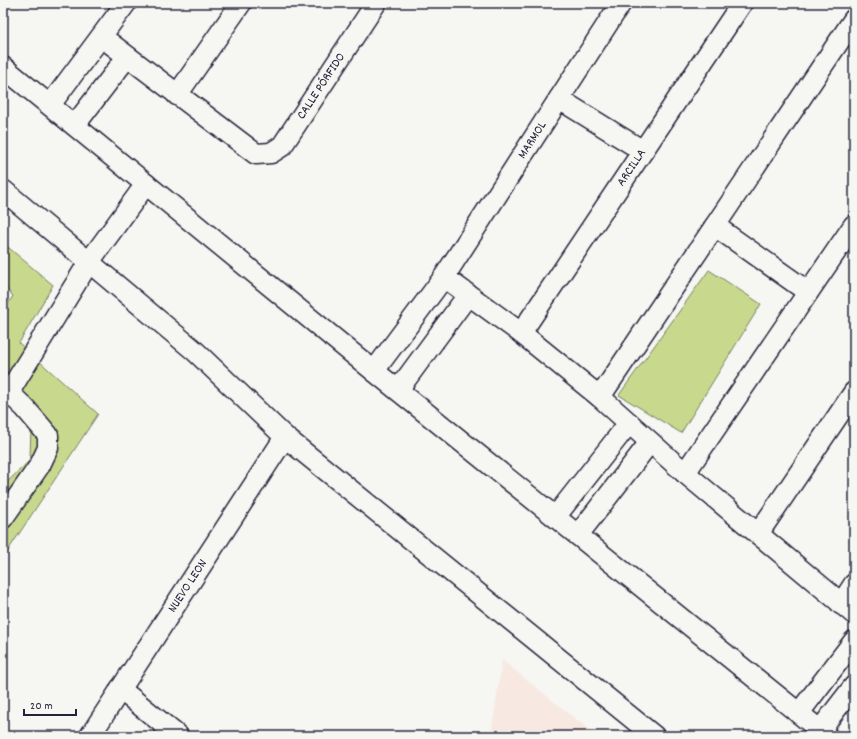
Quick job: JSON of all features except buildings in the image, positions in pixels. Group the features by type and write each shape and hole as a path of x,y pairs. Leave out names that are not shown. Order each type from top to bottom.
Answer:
{"street":[{"path":"50,105 126,3"},
{"path":"102,37 177,94 241,3"},
{"name":"CALLE PÓRFIDO","path":"177,94 256,154 271,153 282,146 376,3"},
{"name":"MARMOL","path":"374,371 444,277 621,3"},
{"name":"ARCILLA","path":"521,333 742,3"},
{"path":"600,397 854,19"},
{"path":"75,125 128,57"},
{"path":"3,67 374,371 824,733 854,686"},
{"path":"559,98 643,151"},
{"path":"3,518 40,465 48,448 48,435 6,389 89,262 146,184"},
{"path":"3,190 195,351 285,437 654,736"},
{"path":"685,473 854,225"},
{"path":"715,226 808,292"},
{"path":"444,277 521,333 600,397 685,473 848,609 854,584"},
{"path":"398,390 468,295"},
{"path":"758,534 854,392"},
{"path":"556,516 629,423"},
{"name":"NUEVO LEON","path":"90,736 285,437"},
{"path":"578,535 650,442"},
{"path":"798,713 854,641"},
{"path":"120,689 178,736"}],"shaded area":[{"path":"502,660 597,736 491,736"}],"green space":[{"path":"3,243 53,285 19,343 98,414 3,558 3,486 30,460 31,425 3,401 3,312 13,296 3,285"},
{"path":"709,270 761,304 681,433 619,395"}]}
